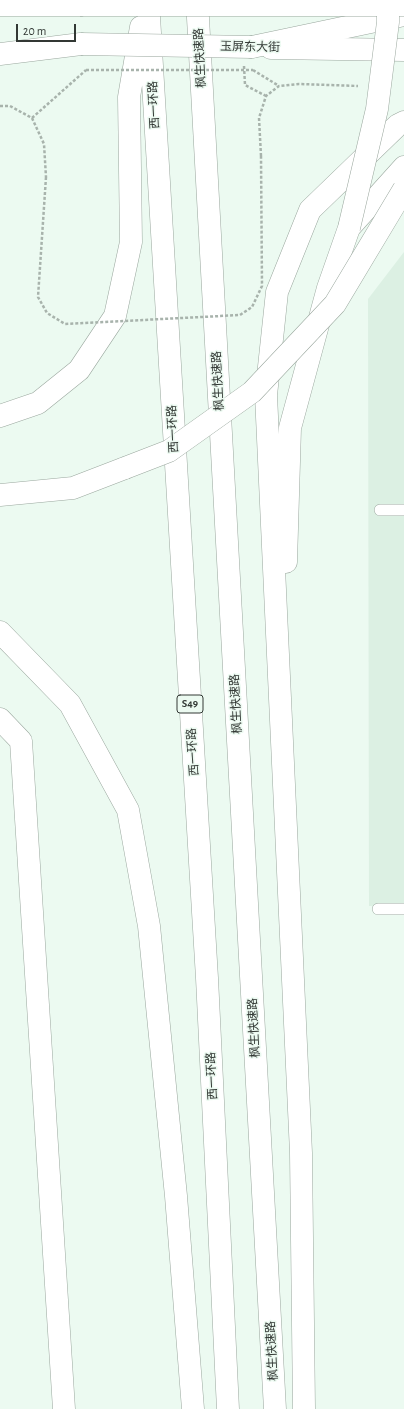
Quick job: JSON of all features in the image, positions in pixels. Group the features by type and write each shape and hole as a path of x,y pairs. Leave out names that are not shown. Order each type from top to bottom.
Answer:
{"main road":[{"path":"0,416 38,402 79,370 115,316 131,242 128,97 147,0"},
{"name":"西一环路","path":"147,0 207,978 228,1409"},
{"name":"枫生快速路","path":"196,0 275,1409"},
{"path":"281,751 290,428 328,288 349,228 377,109 388,22 388,0"},
{"path":"0,5 404,5"},
{"path":"252,47 404,15"},
{"name":"玉屏东大街","path":"0,44 81,44 404,50"},
{"path":"0,54 81,44"},
{"path":"304,1409 301,1153 281,751 266,395 277,292 310,210 398,125 404,122"},
{"path":"349,228 404,167"},
{"path":"0,495 73,488 169,451 252,392 335,304 404,189"},
{"path":"0,632 70,704 128,810 149,926 176,1196 193,1409"},
{"path":"0,719 21,741 64,1409"}],"lane":[{"path":"380,510 404,510"},
{"path":"378,909 404,909"}],"path":[{"path":"32,118 86,70 253,70 279,86"},
{"path":"0,106 10,106 32,118 44,144 46,177 38,297 47,313 65,324 240,315 252,307 262,286 261,156 259,118 266,96 279,86 300,84 359,86"},
{"path":"245,85 266,96"}],"shaded area":[{"path":"404,252 404,905 369,906 368,299"}]}
